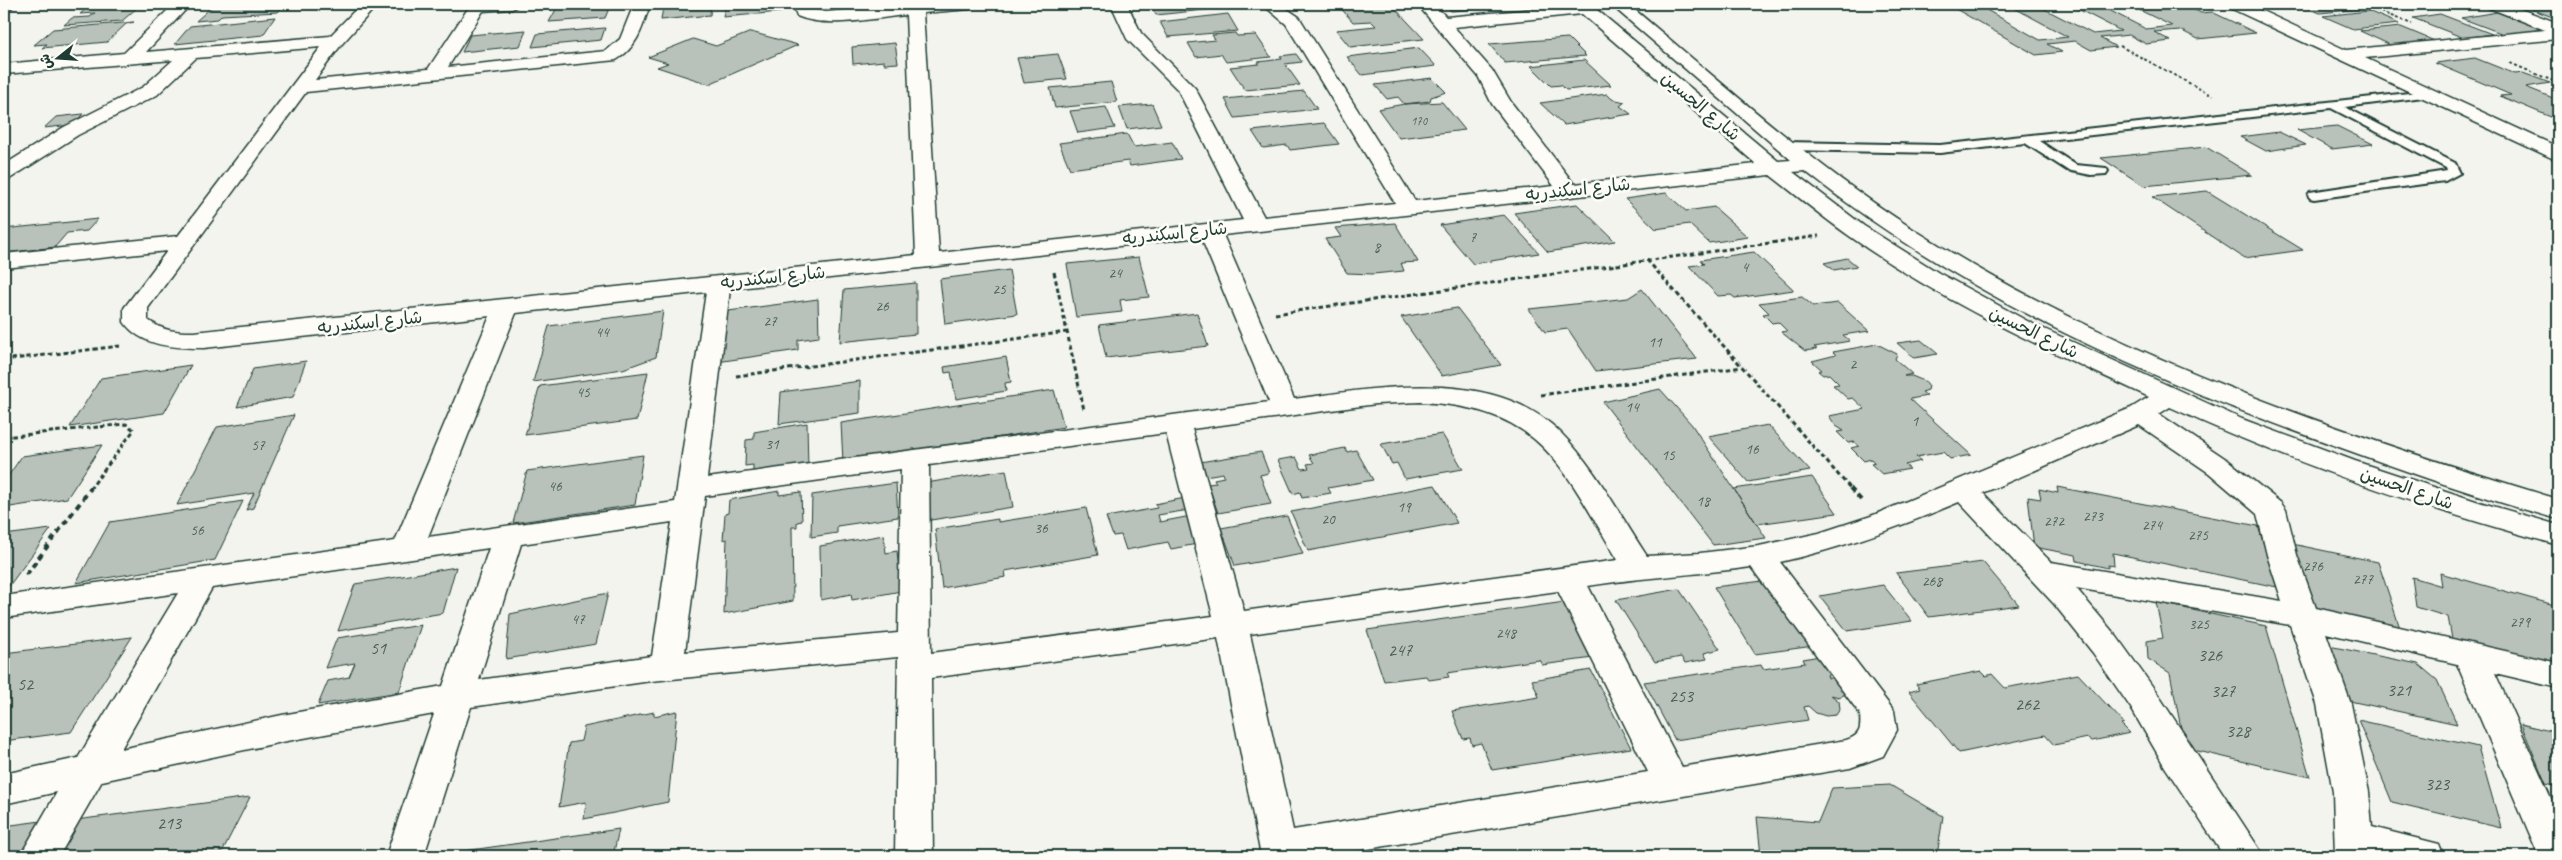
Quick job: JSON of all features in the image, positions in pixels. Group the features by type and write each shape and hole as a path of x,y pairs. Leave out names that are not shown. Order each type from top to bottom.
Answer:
{"street":[{"path":"129,59 183,4"},
{"name":"شارع اسكندريه","path":"370,4 335,42 136,308 136,322 148,333 172,340 204,340 1567,189 1810,164"},
{"path":"434,74 478,5 512,4"},
{"path":"301,87 610,56 622,51 627,45 642,4"},
{"path":"801,4 803,12 812,16 826,17 914,6 970,4"},
{"path":"1119,4 1132,35 1186,88 1256,224"},
{"path":"1270,4 1293,21 1409,208"},
{"path":"1425,4 1486,74 1502,104 1567,189"},
{"name":"شارع الحسين","path":"1618,4 1786,146 1905,233 2040,310 2124,353 2221,394 2331,436 2451,477 2558,509"},
{"path":"2234,4 2558,155"},
{"path":"2493,4 2558,29"},
{"path":"914,6 928,260"},
{"path":"1441,22 1583,7"},
{"name":"شارع الحسين","path":"1583,7 1774,168 1856,231 1931,278 2022,328 2232,424 2345,467 2470,509 2558,535"},
{"path":"2344,55 2558,34"},
{"path":"4,69 335,42"},
{"path":"4,174 71,131 150,91 191,54"},
{"path":"1209,229 1285,408"},
{"path":"4,278 13,260 186,242"},
{"path":"667,666 720,283"},
{"path":"407,550 506,307"},
{"path":"4,607 509,535 914,460 1412,392 1450,395 1486,403 1519,416 1552,440 1567,457 1638,567"},
{"path":"4,789 338,718 456,697 667,666 914,656 1232,626 1568,580 1638,567 1700,564 1759,556 1824,542 1882,523 2141,414 2168,396"},
{"path":"2141,414 2219,467 2271,510 2282,555 2334,704 2344,747 2351,792 2354,848 2424,856"},
{"path":"1176,424 1232,626 1279,852 1672,783 1850,754 1870,746 1879,730 1877,712 1759,556"},
{"path":"914,460 914,856"},
{"path":"1963,489 2065,596 2105,645 2245,856"},
{"path":"405,856 509,535"},
{"path":"2040,571 2304,616 2558,675"},
{"path":"39,856 202,579"},
{"path":"1568,580 1672,783"},
{"path":"2470,655 2558,856"}],"lane":[{"path":"1786,146 1940,149 2427,94"},
{"path":"2314,194 2445,177 2454,173 2451,166 2332,105"},
{"path":"2027,139 2077,171 2089,173 2102,171"}],"path":[{"path":"2120,46 2246,114"},
{"path":"1247,318 1856,231"},
{"path":"1048,247 1089,435"},
{"path":"1647,260 1882,523"},
{"path":"706,380 1067,332"},
{"path":"4,360 172,340"},
{"path":"1486,403 1743,367"},
{"path":"4,437 107,424 126,424 134,430 21,581"}],"building":[{"path":"125,4 121,7 139,6 122,21 64,25 72,18 90,17 95,13 80,14 88,7"},
{"path":"286,4 278,12 222,15 218,19 196,21 214,5"},
{"path":"620,4 610,6 605,18 549,22 558,6"},
{"path":"711,4 710,15 661,20 663,7"},
{"path":"725,4 781,4 781,12 723,17"},
{"path":"1150,4 1230,4 1233,7 1156,15"},
{"path":"1337,4 1391,4 1424,39 1350,47 1336,30 1376,26 1371,21 1353,22"},
{"path":"1445,4 1531,4 1451,11"},
{"path":"1947,4 1976,4 2040,40 2068,37 2007,4 2035,4 2093,34 2121,31 2068,4 2097,4 2146,29 2172,26 2127,4 2185,5 2201,13 2212,12 2256,33 2198,39 2180,30 2154,32 2171,41 2146,44 2129,35 2100,38 2116,47 2091,50 2075,41 2047,44 2062,52 2036,55"},
{"path":"2298,4 2350,4 2361,9 2320,13"},
{"path":"2381,4 2436,4 2392,8"},
{"path":"2517,4 2558,4 2558,19"},
{"path":"2368,11 2399,24 2353,29 2323,16"},
{"path":"2497,12 2542,29 2506,35 2461,18"},
{"path":"1228,14 1238,31 1168,37 1160,22"},
{"path":"2440,14 2492,34 2464,38 2413,18"},
{"path":"275,17 263,35 175,44 190,26"},
{"path":"134,22 126,24 107,42 42,48 47,44 34,45 53,29"},
{"path":"2401,27 2437,42 2395,47 2360,31"},
{"path":"605,28 601,40 532,47 537,34"},
{"path":"526,30 520,46 462,52 470,35"},
{"path":"751,32 798,45 709,84 657,67 668,63 648,57 693,39 716,46"},
{"path":"1235,33 1237,36 1256,35 1271,57 1226,62 1221,54 1196,57 1188,43 1215,40 1212,35"},
{"path":"1568,38 1586,56 1505,63 1489,44"},
{"path":"895,43 898,63 884,64 884,61 853,64 852,47"},
{"path":"1419,48 1436,66 1362,75 1347,57"},
{"path":"1058,54 1067,79 1024,83 1017,58"},
{"path":"1296,54 1302,62 1285,64 1300,85 1245,90 1230,67 1259,64 1258,62 1282,59 1280,56"},
{"path":"2475,58 2515,74 2523,73 2550,83 2526,87 2558,100 2558,120 2500,96 2511,95 2435,63"},
{"path":"1584,60 1611,85 1566,90 1561,85 1551,86 1531,66"},
{"path":"1432,78 1446,92 1431,97 1430,101 1404,104 1398,97 1387,99 1375,85"},
{"path":"1111,82 1117,102 1055,108 1050,88"},
{"path":"1304,91 1317,109 1235,118 1225,99"},
{"path":"1607,94 1612,99 1625,102 1620,106 1631,114 1564,125 1540,103"},
{"path":"1442,102 1465,130 1399,138 1378,109 1404,104"},
{"path":"1152,104 1161,125 1127,129 1119,107"},
{"path":"1106,107 1115,128 1078,133 1070,111"},
{"path":"83,114 72,125 44,128 56,117"},
{"path":"1324,123 1339,144 1290,150 1287,145 1263,148 1252,131"},
{"path":"2337,126 2373,144 2332,149 2297,130"},
{"path":"2279,132 2306,145 2266,151 2240,137"},
{"path":"1127,134 1134,147 1172,142 1181,159 1130,166 1128,161 1070,169 1059,143"},
{"path":"2206,147 2252,175 2144,186 2101,158"},
{"path":"2207,191 2303,250 2244,258 2152,197"},
{"path":"1666,193 1686,211 1714,207 1748,237 1709,243 1689,224 1656,229 1625,199"},
{"path":"1577,204 1615,241 1548,252 1514,213"},
{"path":"1504,215 1539,253 1473,264 1440,225"},
{"path":"98,219 87,231 67,233 55,247 4,253 4,229"},
{"path":"1395,223 1418,262 1401,263 1404,271 1373,274 1347,273 1325,239 1341,237 1335,228"},
{"path":"1754,252 1794,290 1735,298 1731,295 1718,296 1689,266 1704,264 1700,260"},
{"path":"1139,257 1149,297 1120,300 1122,312 1076,317 1067,264"},
{"path":"1847,258 1857,266 1834,270 1824,263"},
{"path":"1009,270 1017,314 945,324 940,279"},
{"path":"916,283 916,334 840,342 844,290"},
{"path":"1642,289 1697,359 1596,371 1568,329 1545,332 1529,309 1628,298"},
{"path":"1802,297 1813,306 1838,303 1869,331 1843,335 1850,341 1814,347 1817,349 1805,351 1781,332 1787,331 1778,322 1772,323 1763,314 1769,313 1759,303"},
{"path":"818,299 819,337 798,340 798,350 717,362 721,312"},
{"path":"1457,308 1501,365 1442,376 1401,317"},
{"path":"663,311 656,357 623,369 533,382 549,326"},
{"path":"1197,313 1208,346 1106,358 1099,325"},
{"path":"1921,340 1938,354 1914,358 1897,343"},
{"path":"1877,344 1897,354 1895,359 1912,374 1904,376 1912,376 1926,382 1929,386 1928,390 1922,392 1927,396 1910,399 1971,455 1950,459 1943,452 1916,457 1921,461 1905,465 1910,469 1882,474 1871,464 1875,463 1871,459 1864,461 1851,448 1859,446 1854,442 1848,443 1837,432 1844,431 1836,426 1829,416 1865,409 1853,398 1848,399 1833,385 1839,384 1829,374 1823,375 1818,371 1822,370 1812,361 1836,355 1833,352"},
{"path":"1006,357 1011,382 1005,383 1006,391 956,399 951,372 945,373 944,367"},
{"path":"306,361 293,397 237,407 253,369"},
{"path":"191,365 164,413 70,427 101,378"},
{"path":"648,372 637,420 525,435 540,386"},
{"path":"860,381 860,413 779,424 781,392"},
{"path":"1660,389 1692,425 1766,538 1713,545 1603,402"},
{"path":"1054,390 1064,427 843,462 841,423"},
{"path":"294,415 253,508 246,510 254,493 177,505 217,427"},
{"path":"807,423 808,469 753,478 753,465 745,466 746,440 754,439 754,432"},
{"path":"1768,425 1810,471 1748,482 1708,436"},
{"path":"1442,434 1463,469 1405,479 1397,463 1392,464 1381,444"},
{"path":"102,445 67,498 4,508 4,482 22,456"},
{"path":"1345,448 1347,452 1356,450 1373,480 1328,488 1331,493 1302,498 1300,492 1293,494 1278,460 1296,457 1302,469 1309,468 1307,464 1314,463 1309,455"},
{"path":"1261,452 1269,473 1260,475 1271,504 1218,513 1208,484 1216,483 1214,479 1224,477 1223,473 1205,476 1200,462"},
{"path":"643,455 635,505 513,523 527,471"},
{"path":"1006,470 1013,507 931,520 926,483"},
{"path":"1812,477 1837,513 1757,524 1734,489"},
{"path":"896,483 898,517 837,526 837,533 811,537 812,495"},
{"path":"1435,485 1457,523 1308,551 1291,512"},
{"path":"2057,487 2258,526 2277,587 2113,553 2114,566 2108,565 2108,568 2077,561 2076,555 2034,547 2028,497 2041,499 2039,489 2058,493"},
{"path":"779,491 779,495 801,492 802,521 797,522 797,527 792,527 793,601 724,614 727,539 723,540 725,514 728,513 729,500"},
{"path":"1185,498 1189,510 1158,515 1160,522 1191,516 1202,543 1171,549 1168,542 1126,550 1121,535 1113,536 1106,517 1157,508 1155,504"},
{"path":"243,501 215,560 76,583 110,522"},
{"path":"1086,508 1098,555 1005,571 1006,577 942,588 935,529 998,519 998,522"},
{"path":"1287,516 1303,554 1235,566 1221,528"},
{"path":"51,529 9,586 4,587 4,535"},
{"path":"884,535 886,553 897,551 901,591 852,600 851,594 821,600 820,546"},
{"path":"2283,542 2378,562 2400,628 2300,605"},
{"path":"1983,562 2019,605 1929,617 1896,573"},
{"path":"456,567 443,613 338,631 355,584"},
{"path":"2440,573 2558,606 2558,671 2452,639 2448,617 2416,607 2412,577 2442,586"},
{"path":"1771,580 1814,646 1755,654 1714,587"},
{"path":"1883,585 1912,621 1847,631 1820,596"},
{"path":"1679,589 1720,649 1704,653 1707,659 1685,663 1681,657 1655,662 1616,600"},
{"path":"608,593 596,644 506,659 510,614"},
{"path":"1572,601 1593,658 1542,665 1539,660 1447,673 1449,677 1429,680 1426,676 1384,681 1367,630"},
{"path":"2156,602 2266,626 2310,777 2185,748 2170,673 2148,659 2147,641 2163,638"},
{"path":"421,625 399,692 318,705 328,681 349,677 355,663 325,668 337,638"},
{"path":"132,637 71,732 4,741 4,653"},
{"path":"2324,645 2418,664 2437,680 2457,724 2345,700"},
{"path":"1825,655 1837,674 1827,675 1828,678 1839,678 1846,694 1839,697 1831,695 1839,701 1840,709 1836,715 1826,716 1816,713 1808,706 1804,707 1808,720 1675,740 1644,682 1761,665 1763,669 1805,663 1803,659"},
{"path":"1591,670 1631,748 1492,770 1481,743 1472,745 1470,738 1463,739 1452,711 1539,697 1532,680"},
{"path":"1981,671 1986,676 1992,674 2005,688 2078,674 2124,723 2121,724 2130,733 2092,741 2088,738 2054,745 2045,735 1959,753 1909,692 1920,689 1916,684"},
{"path":"677,711 668,802 584,819 586,802 559,807 569,743 581,741 584,727 654,712 654,716"},
{"path":"2358,720 2478,747 2501,828 2392,802"},
{"path":"2521,724 2558,733 2558,787 2546,784"},
{"path":"1890,785 1943,816 1937,856 1761,856 1757,817 1818,822 1832,788"},
{"path":"250,797 220,856 54,856 76,820"},
{"path":"41,821 19,856 4,856 4,826"},
{"path":"619,829 613,856 456,856 457,852"}]}
